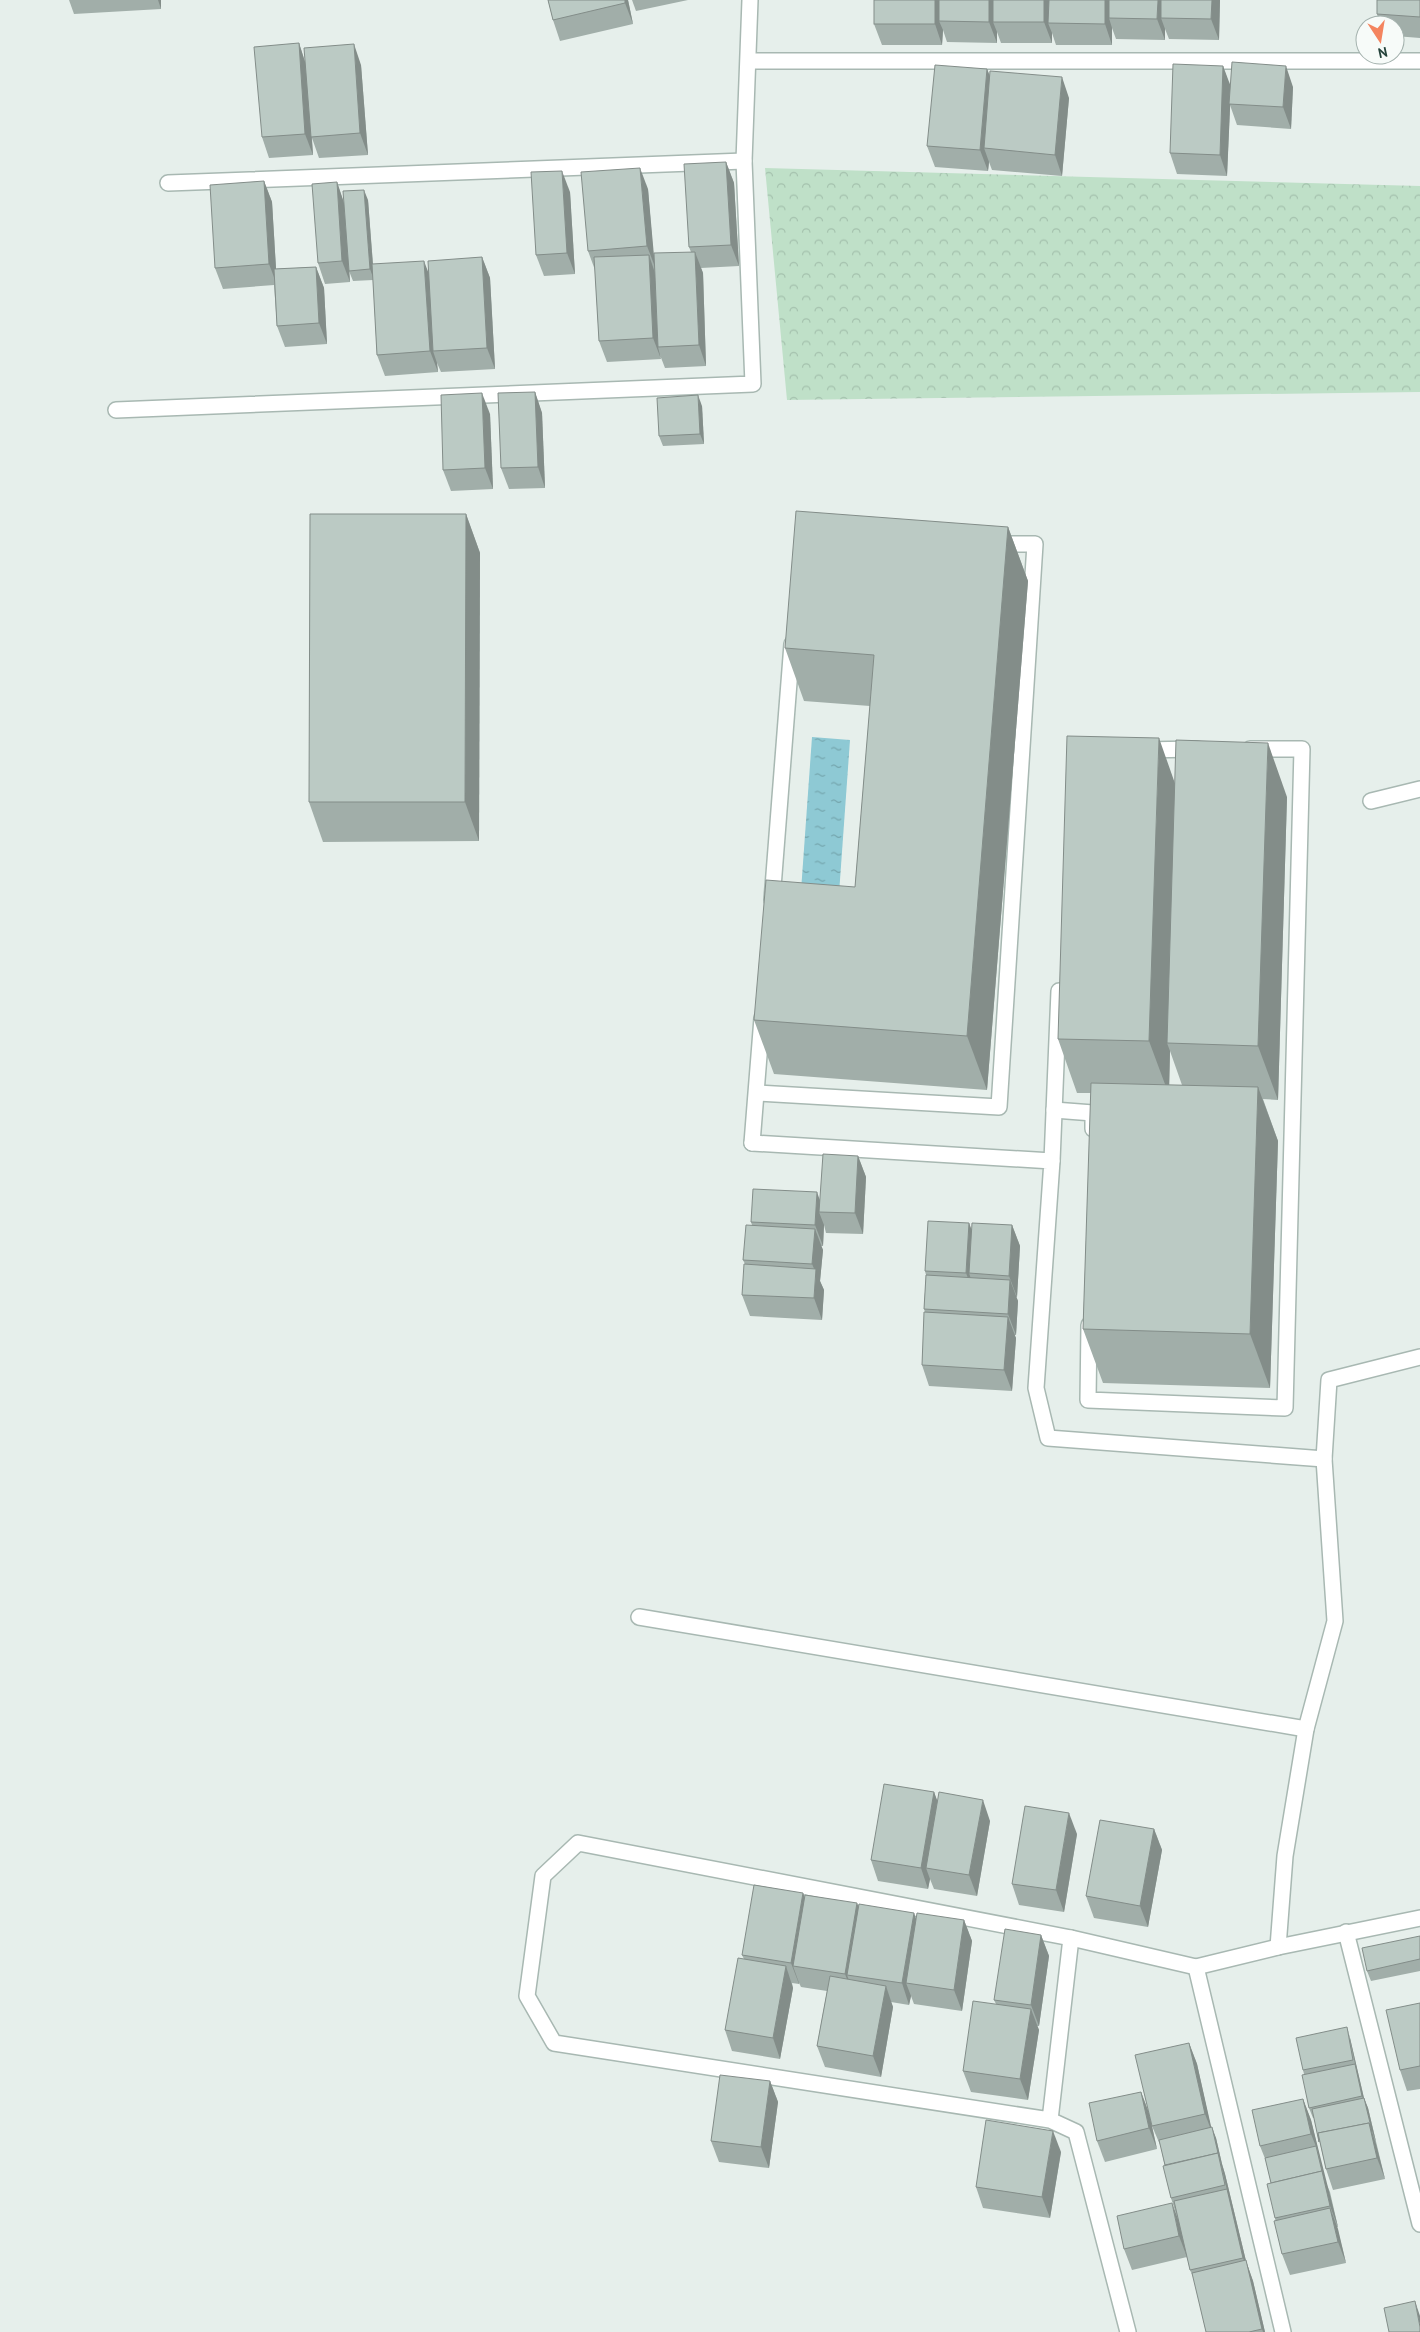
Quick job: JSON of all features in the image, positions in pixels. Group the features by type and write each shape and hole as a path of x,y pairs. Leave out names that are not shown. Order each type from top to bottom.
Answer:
{"street":[{"path":"116,410 752,384 744,161 750,0"},
{"path":"749,61 1420,61"},
{"path":"168,183 744,161"},
{"path":"756,1093 999,1107 1035,544 976,545"},
{"path":"770,915 793,627"},
{"path":"1128,750 1215,749"},
{"path":"1089,1311 1088,1400 1285,1408 1302,749 1234,749"},
{"path":"1371,801 1420,789"},
{"path":"1060,974 1052,1161 1036,1388 1048,1438 1324,1460"},
{"path":"764,1004 752,1143 1052,1161"},
{"path":"1054,1110 1093,1113 1092,1143"},
{"path":"1278,1947 1285,1856 1306,1729 1336,1621 1324,1460 1329,1380 1420,1357"},
{"path":"639,1617 1306,1729"},
{"path":"1128,2332 1076,2132 1050,2120 554,2043 527,1996 543,1876 578,1843 1071,1938 1196,1968 1278,1947 1420,1918"},
{"path":"1346,1932 1420,2224"},
{"path":"1050,2120 1071,1938"},
{"path":"1196,1968 1283,2332"}],"green space":[{"path":"765,168 1420,186 1420,392 787,400"}],"water":[{"path":"812,737 850,740 837,922 799,919"}],"building":[{"path":"548,0 625,0 625,3 553,20"},
{"path":"874,0 935,0 935,24 874,24"},
{"path":"939,0 989,0 989,22 939,21"},
{"path":"993,0 1044,0 1044,22 993,22"},
{"path":"1049,0 1105,0 1105,24 1048,23"},
{"path":"1109,0 1158,0 1157,19 1109,18"},
{"path":"1161,0 1212,0 1211,19 1161,18"},
{"path":"1377,0 1420,0 1420,17 1377,14"},
{"path":"299,43 305,134 262,137 254,47"},
{"path":"354,44 360,133 311,137 304,48"},
{"path":"1232,62 1286,66 1283,107 1229,104"},
{"path":"1173,64 1223,66 1220,155 1170,153"},
{"path":"935,65 987,69 980,150 927,146"},
{"path":"990,71 1062,77 1055,155 984,148"},
{"path":"726,162 731,245 689,247 684,164"},
{"path":"640,168 647,246 588,251 581,172"},
{"path":"562,171 567,253 536,255 531,172"},
{"path":"264,181 269,264 215,268 210,185"},
{"path":"337,182 342,261 318,263 312,184"},
{"path":"364,190 370,269 349,271 343,191"},
{"path":"695,252 699,345 658,347 654,253"},
{"path":"649,255 653,338 599,341 594,257"},
{"path":"482,257 487,348 433,351 428,261"},
{"path":"424,261 430,351 377,355 372,264"},
{"path":"316,267 319,323 277,326 274,269"},
{"path":"535,392 538,467 501,468 498,393"},
{"path":"482,393 485,468 443,470 441,395"},
{"path":"698,395 700,434 659,436 657,398"},
{"path":"796,511 1008,527 967,1036 754,1020 766,880 855,887 874,655 785,648"},
{"path":"310,514 466,514 465,802 309,802"},
{"path":"1067,736 1159,738 1149,1041 1058,1039"},
{"path":"1176,740 1268,743 1258,1046 1167,1043"},
{"path":"1091,1083 1258,1087 1250,1334 1083,1329"},
{"path":"823,1154 858,1156 855,1213 819,1212"},
{"path":"753,1189 817,1192 815,1225 751,1222"},
{"path":"928,1221 969,1223 966,1273 925,1271"},
{"path":"972,1223 1012,1225 1009,1276 969,1273"},
{"path":"746,1225 815,1229 812,1264 743,1260"},
{"path":"744,1264 816,1269 814,1298 742,1295"},
{"path":"926,1275 1010,1280 1008,1314 924,1309"},
{"path":"924,1312 1008,1317 1004,1370 922,1365"},
{"path":"884,1784 934,1792 921,1868 871,1860"},
{"path":"939,1792 983,1800 969,1875 926,1868"},
{"path":"1025,1806 1069,1813 1056,1890 1012,1884"},
{"path":"1100,1820 1154,1829 1140,1906 1086,1896"},
{"path":"754,1885 803,1893 791,1963 742,1955"},
{"path":"805,1895 857,1903 845,1974 793,1966"},
{"path":"859,1904 914,1913 902,1983 847,1975"},
{"path":"917,1913 964,1920 954,1990 906,1983"},
{"path":"1005,1929 1041,1935 1031,2005 994,2000"},
{"path":"1420,1936 1420,1959 1367,1971 1362,1948"},
{"path":"738,1958 786,1966 773,2038 725,2030"},
{"path":"830,1976 886,1986 873,2056 817,2046"},
{"path":"973,2001 1031,2009 1020,2079 963,2071"},
{"path":"1420,2003 1420,2066 1400,2070 1386,2010"},
{"path":"1347,2027 1353,2060 1303,2070 1296,2038"},
{"path":"1189,2043 1205,2114 1152,2126 1135,2055"},
{"path":"1355,2064 1362,2096 1309,2108 1302,2075"},
{"path":"720,2075 770,2081 761,2147 711,2141"},
{"path":"1141,2092 1149,2128 1097,2141 1089,2103"},
{"path":"1364,2098 1372,2131 1369,2123 1318,2133 1319,2142 1312,2109"},
{"path":"1303,2099 1311,2134 1260,2146 1252,2110"},
{"path":"986,2120 1053,2131 1042,2197 976,2187"},
{"path":"1369,2123 1377,2158 1326,2169 1318,2133"},
{"path":"1212,2127 1218,2153 1165,2165 1159,2140"},
{"path":"1316,2146 1322,2171 1271,2183 1265,2158"},
{"path":"1218,2153 1225,2185 1171,2198 1163,2166"},
{"path":"1322,2171 1330,2206 1275,2218 1267,2184"},
{"path":"1227,2189 1243,2258 1190,2270 1174,2201"},
{"path":"1172,2203 1179,2236 1124,2249 1117,2216"},
{"path":"1330,2208 1338,2242 1282,2254 1274,2221"},
{"path":"1246,2260 1262,2329 1249,2332 1206,2332 1192,2273"},
{"path":"1415,2301 1420,2332 1389,2332 1384,2308"}]}
